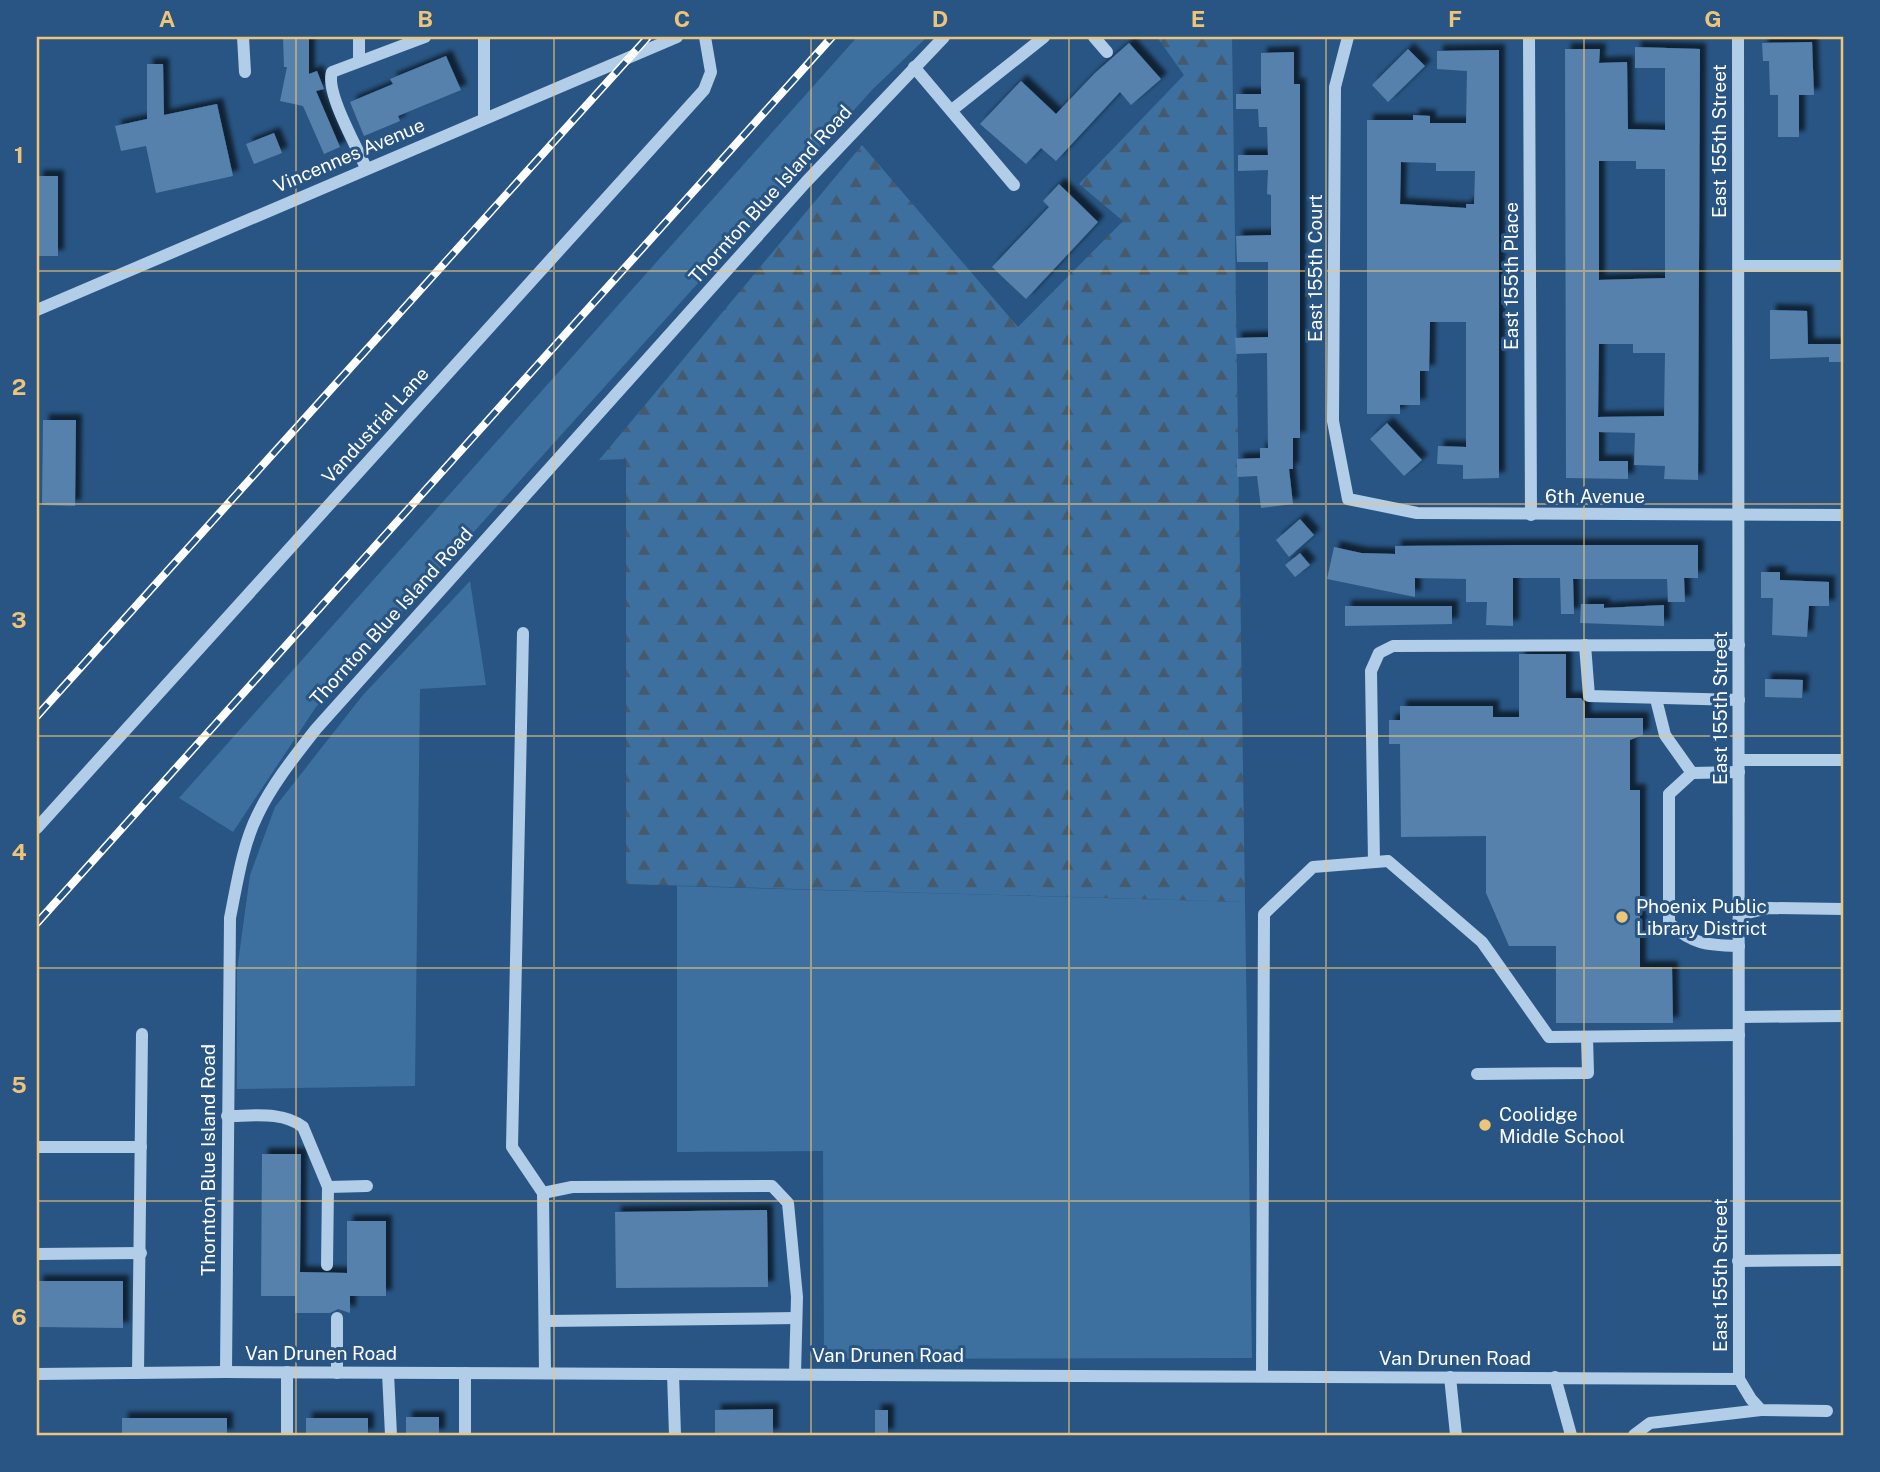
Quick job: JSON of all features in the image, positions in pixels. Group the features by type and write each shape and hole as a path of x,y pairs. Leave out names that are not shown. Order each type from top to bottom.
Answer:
{"street":[{"path":"243,37 245,72"},
{"path":"359,37 359,60"},
{"path":"366,168 330,79 339,67 425,37"},
{"path":"484,37 484,117"},
{"name":"Vincennes Avenue","path":"37,310 484,117 677,37"},
{"name":"Vandustrial Lane","path":"37,828 704,90 711,72 705,37"},
{"name":"Thornton Blue Island Road","path":"226,1372 230,918 243,854 257,815 278,778 334,709 806,182 944,37"},
{"path":"952,110 1044,37"},
{"path":"1094,37 1107,52"},
{"name":"East 155th Court","path":"1348,37 1335,87 1333,407 1338,452 1348,499"},
{"name":"East 155th Place","path":"1529,37 1531,515"},
{"name":"East 155th Street","path":"1738,37 1739,1379"},
{"path":"914,67 1014,185"},
{"path":"1739,266 1843,266"},
{"name":"6th Avenue","path":"1348,499 1417,513 1843,515"},
{"path":"523,633 512,1147 543,1193 545,1373"},
{"path":"1586,645 1589,696 1739,700"},
{"path":"1374,862 1371,671 1379,653 1393,646 1739,645"},
{"path":"1656,699 1665,735 1692,773"},
{"path":"1739,946 1686,939 1669,923 1669,794 1692,773 1739,766 1843,760"},
{"path":"1262,1376 1264,914 1313,867 1388,861 1482,942 1549,1037 1739,1035"},
{"path":"1739,915 1769,908 1843,909"},
{"path":"1739,1017 1843,1016"},
{"path":"138,1373 142,1034"},
{"path":"1476,1074 1588,1073 1587,1037"},
{"path":"227,1116 271,1115 295,1121 311,1141 328,1186 327,1265"},
{"path":"37,1147 141,1147"},
{"path":"328,1186 367,1186"},
{"path":"543,1193 572,1187 772,1186 788,1203 796,1318 794,1374"},
{"path":"37,1254 141,1253"},
{"path":"1738,1261 1843,1260"},
{"path":"337,1318 337,1373"},
{"path":"545,1321 796,1318"},
{"path":"287,1372 287,1435"},
{"name":"Van Drunen Road","path":"37,1374 287,1372 1739,1379"},
{"path":"388,1373 391,1435"},
{"path":"465,1373 465,1435"},
{"path":"673,1374 676,1435"},
{"path":"1450,1377 1456,1435"},
{"path":"1555,1377 1571,1435"},
{"path":"1739,1379 1751,1399 1761,1409"},
{"path":"1634,1435 1650,1423 1761,1409 1827,1411"}],"green space":[{"path":"857,37 927,37 872,90 316,707 233,832 179,798"},
{"path":"1157,37 1232,37 1245,902 626,884 626,459 599,460 862,145 1018,327 1123,221 1079,184 1184,75"},
{"path":"470,581 486,685 420,689 415,1086 237,1089 237,970 250,875 275,807 363,695"},
{"path":"677,886 1245,902 1252,1358 824,1359 823,1151 677,1152"}],"building":[{"path":"283,37 309,37 309,74 317,71 324,89 316,91 340,147 324,154 303,106 280,101 287,67 284,67"},
{"path":"1812,42 1814,95 1799,95 1799,137 1778,137 1778,95 1770,95 1769,61 1763,61 1762,43"},
{"path":"1129,43 1161,79 1131,105 1120,92 1056,161 1041,148 1026,164 980,124 1021,81 1056,114 1095,73"},
{"path":"1635,47 1700,49 1698,480 1664,479 1665,466 1634,465 1635,433 1599,432 1599,461 1628,461 1628,479 1566,478 1565,49 1600,49 1599,63 1627,62 1628,129 1665,130 1665,68 1635,68","holes":["1599,161 1636,161 1636,169 1665,169 1665,278 1599,280","1599,344 1633,344 1633,353 1665,353 1664,416 1598,417"]},
{"path":"1408,49 1425,66 1388,102 1372,85"},
{"path":"1499,50 1499,478 1463,479 1463,465 1437,464 1438,446 1466,447 1466,322 1430,322 1429,371 1420,371 1420,405 1400,405 1400,414 1367,414 1367,120 1413,120 1413,115 1430,116 1430,123 1466,123 1467,71 1437,69 1437,51","holes":["1401,162 1436,163 1436,171 1475,171 1474,204 1466,204 1466,208 1400,204"]},
{"path":"1294,52 1294,84 1300,84 1300,438 1293,438 1293,469 1289,469 1293,504 1261,508 1257,476 1237,477 1237,459 1260,458 1260,448 1268,448 1267,353 1236,354 1235,338 1268,337 1268,262 1237,262 1236,236 1271,235 1271,195 1267,194 1268,170 1238,171 1238,155 1268,155 1267,127 1259,127 1258,109 1236,109 1236,94 1261,94 1261,53"},
{"path":"446,56 461,90 398,116 400,121 364,136 350,102 393,84 390,79"},
{"path":"147,64 163,64 164,115 217,104 233,176 156,193 146,146 121,151 115,126 147,119"},
{"path":"274,133 282,153 254,164 246,144"},
{"path":"37,176 58,176 58,256 37,256"},
{"path":"1059,184 1098,222 1026,299 992,267 1049,207 1043,201"},
{"path":"1770,310 1807,311 1808,344 1843,344 1843,362 1829,362 1829,357 1770,359"},
{"path":"43,420 76,420 75,506 42,505"},
{"path":"1387,423 1422,460 1404,476 1370,439"},
{"path":"1300,519 1314,535 1289,557 1276,540"},
{"path":"1698,545 1698,578 1684,578 1685,602 1668,602 1667,579 1573,579 1574,614 1561,614 1560,578 1513,578 1513,626 1486,625 1487,602 1466,602 1466,579 1415,578 1415,597 1327,579 1334,547 1361,553 1395,554 1395,546"},
{"path":"1300,553 1310,565 1295,577 1285,565"},
{"path":"1761,572 1780,572 1780,580 1829,582 1829,606 1809,606 1807,637 1772,635 1773,598 1761,598"},
{"path":"1581,604 1604,604 1604,608 1664,605 1664,626 1580,623"},
{"path":"1345,606 1452,606 1452,624 1345,626"},
{"path":"1519,654 1566,654 1566,698 1581,698 1585,704 1585,718 1643,718 1643,735 1630,740 1630,790 1640,790 1640,967 1672,967 1673,1023 1556,1023 1556,946 1509,946 1486,893 1486,836 1401,837 1400,744 1389,744 1389,720 1400,720 1400,706 1493,706 1493,717 1519,717"},
{"path":"1765,679 1803,680 1802,698 1765,697"},
{"path":"262,1154 301,1154 300,1272 347,1273 347,1221 386,1221 386,1296 350,1296 350,1313 338,1309 330,1313 295,1313 295,1296 261,1296"},
{"path":"767,1210 768,1287 616,1288 615,1212"},
{"path":"37,1281 123,1281 123,1328 37,1327"},
{"path":"773,1409 773,1435 715,1435 715,1410"},
{"path":"875,1410 888,1410 888,1435 875,1435"},
{"path":"406,1417 439,1417 439,1435 406,1435"},
{"path":"122,1418 227,1418 227,1435 122,1435"},
{"path":"306,1418 368,1418 368,1435 306,1435"}],"railway":[{"path":"37,716 648,37"},
{"path":"37,923 832,37"}],"place":[{"name":"Phoenix Public Library District","path":"1622,917"},
{"name":"Coolidge Middle School","path":"1485,1125"}]}
